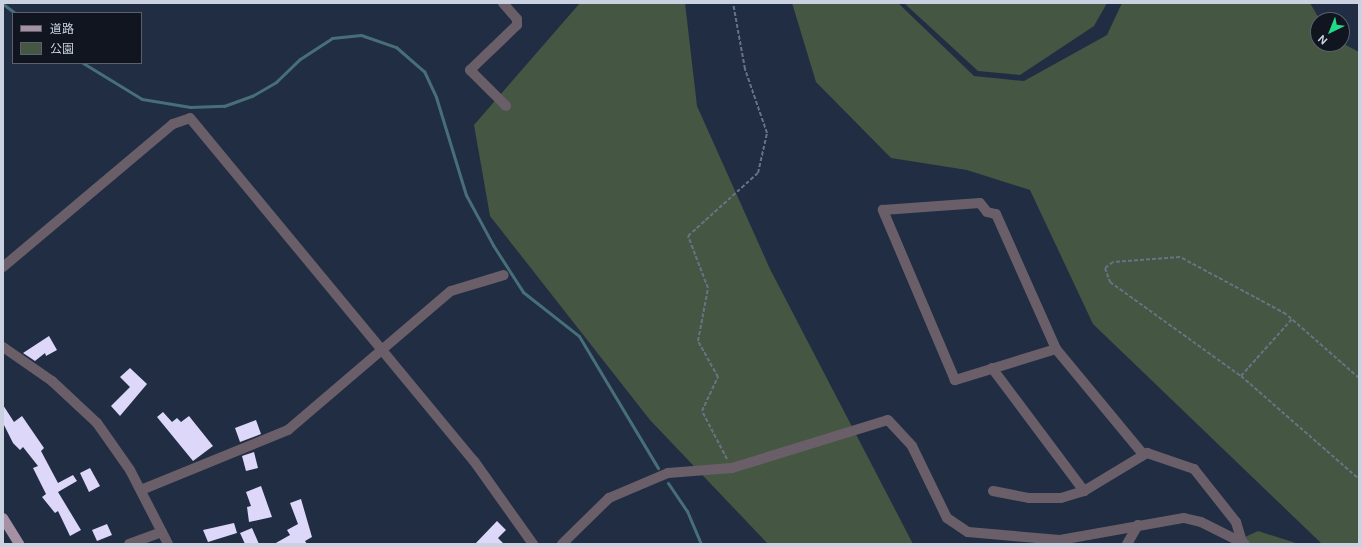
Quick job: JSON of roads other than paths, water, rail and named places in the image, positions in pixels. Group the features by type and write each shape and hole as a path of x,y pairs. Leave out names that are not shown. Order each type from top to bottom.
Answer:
{"main road":[{"path":"3,518 19,544"}],"street":[{"path":"503,3 518,19 517,24 470,70 506,106"},
{"path":"3,267 172,124 190,118 382,348 474,461 533,544"},
{"path":"1056,349 955,380 883,210 980,203 987,212 996,214 1056,349 1143,454 1194,469 1236,522 1244,543"},
{"path":"141,490 288,430 382,348 451,291 504,275"},
{"path":"3,347 52,381 97,423 141,490 168,544"},
{"path":"992,368 1084,491"},
{"path":"562,544 617,493 668,473 732,468 888,420 912,446 947,518 968,532 1060,540 1184,518 1201,522 1244,543"},
{"path":"993,491 1044,498 1084,491 1143,454"},
{"path":"1127,544 1138,525"},
{"path":"129,544 162,532"}],"waterway":[{"path":"3,4 14,12"},
{"path":"85,64 142,99 190,107 224,106 252,96 276,82 300,59 332,38 361,35 396,47 424,71 436,97 466,195 493,245 523,292 579,336 658,468"},
{"path":"668,483 687,511 701,544"}]}
